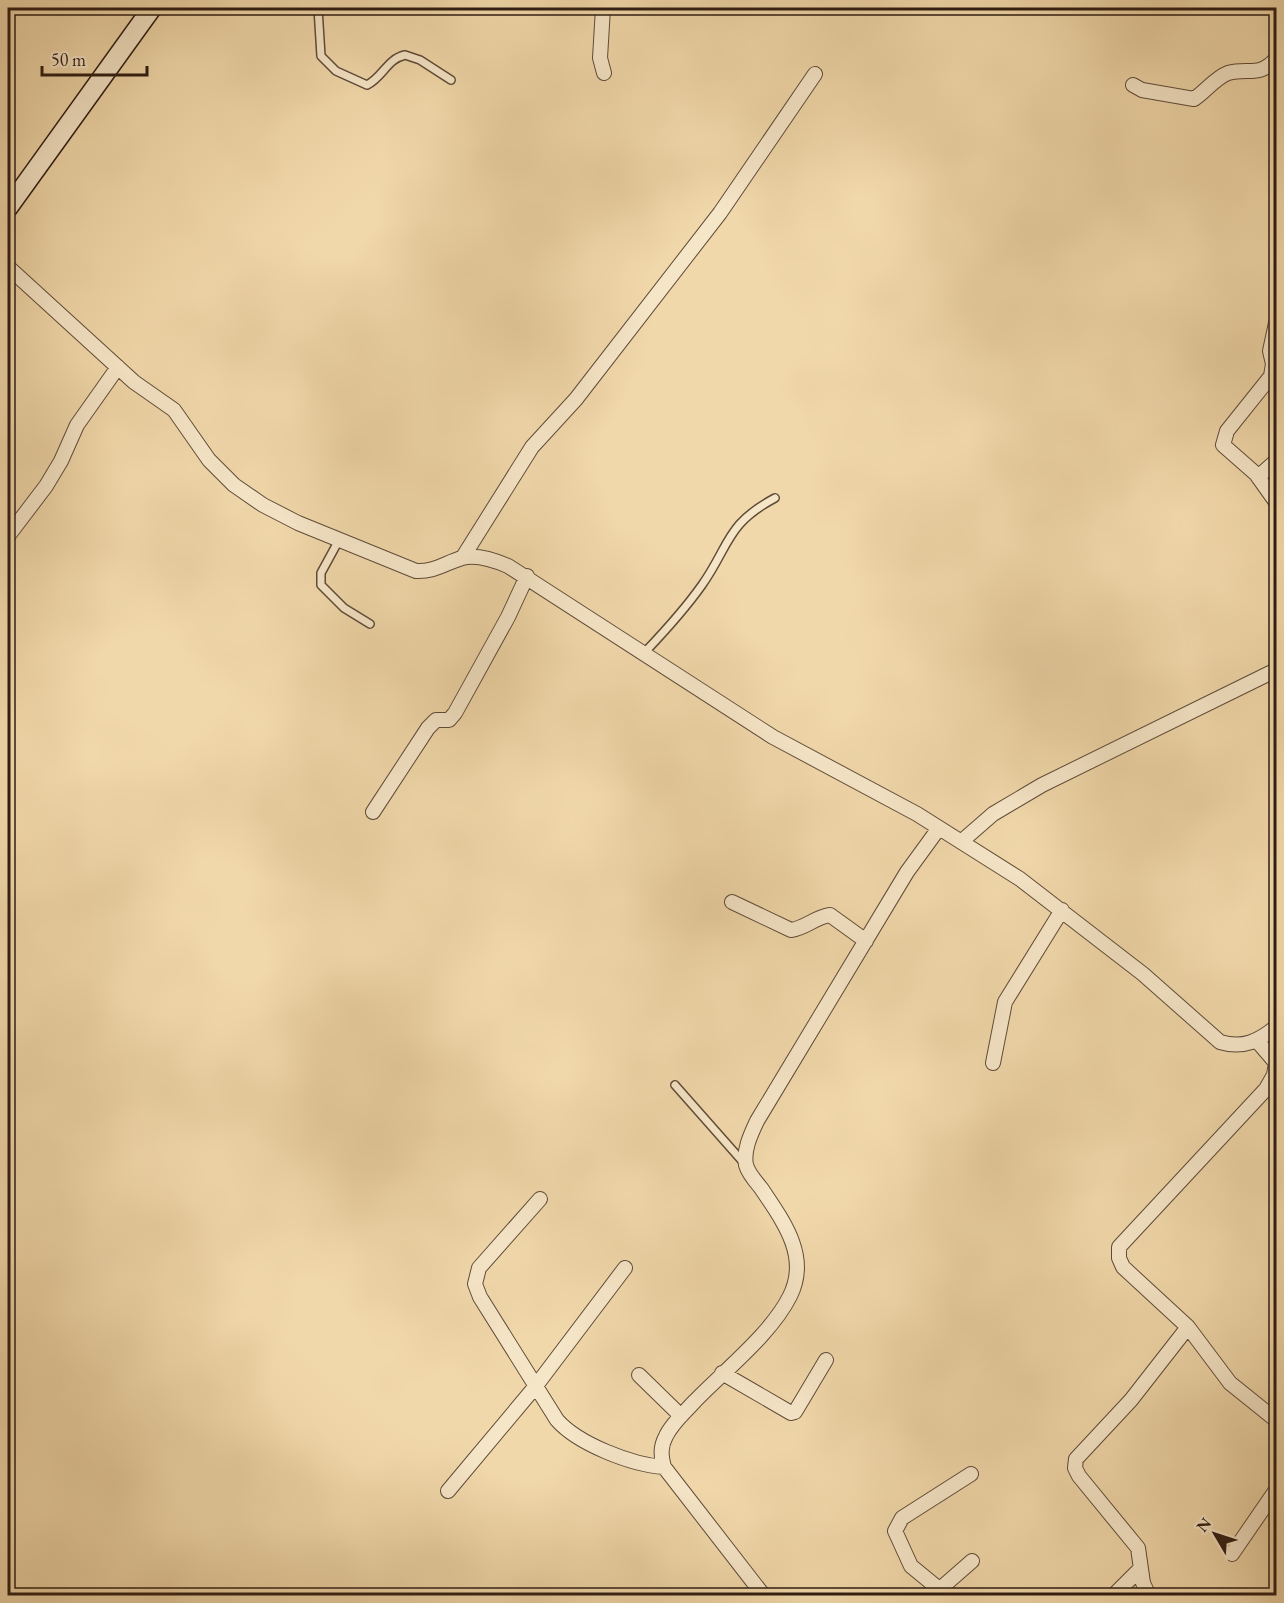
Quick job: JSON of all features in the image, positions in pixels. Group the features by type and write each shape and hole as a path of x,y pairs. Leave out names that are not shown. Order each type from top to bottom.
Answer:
{"main road":[{"path":"8,208 152,8"}],"street":[{"path":"603,8 600,57 604,73"},
{"path":"1133,85 1142,90 1194,99 1218,78 1230,73 1266,69 1276,59"},
{"path":"463,557 532,447 576,399 720,213 815,74"},
{"path":"8,267 134,382 174,410 210,460 234,485 263,505 339,540 416,571 436,569 463,557 492,560 526,576 773,737 962,841 1020,879 1143,974 1220,1042 1230,1045 1258,1042 1276,1027"},
{"path":"1276,322 1271,376 1239,415 1223,440 1226,450 1258,477 1276,502"},
{"path":"8,536 62,461 77,425 118,367"},
{"path":"1258,477 1276,461"},
{"path":"373,812 428,728 436,720 449,720 455,713 508,617 526,576"},
{"path":"962,841 993,814 1042,785 1276,670"},
{"path":"764,1596 664,1467 660,1454 666,1435 681,1416 772,1322 789,1298 797,1279 798,1259 793,1241 746,1166 749,1138 757,1121 907,872 939,828"},
{"path":"732,902 781,928 791,930 799,929 818,916 830,915 866,941"},
{"path":"993,1063 1005,1002 1062,910"},
{"path":"1258,1042 1276,1063 1274,1075 1266,1089 1119,1247 1119,1258 1123,1267 1188,1328 1230,1383 1276,1420"},
{"path":"540,1199 479,1268 475,1284 480,1297 535,1387 566,1431 582,1441 649,1466 664,1467"},
{"path":"448,1491 535,1387 625,1268"},
{"path":"1149,1596 1143,1583 1138,1548 1079,1476 1075,1467 1076,1459 1131,1400 1188,1328"},
{"path":"722,1373 791,1413 800,1408 826,1360"},
{"path":"639,1375 681,1416"},
{"path":"971,1474 902,1518 896,1525 895,1531 911,1566 936,1592 972,1561"},
{"path":"1232,1554 1276,1490"},
{"path":"1113,1596 1141,1568"}],"lane":[{"path":"318,8 321,56 336,71 367,85 378,77 392,60 405,55 420,60 452,80"},
{"path":"645,652 703,583 729,535 759,507 776,498"},
{"path":"339,540 321,573 321,585 329,596 344,608 370,624"},
{"path":"675,1085 746,1166"}]}
